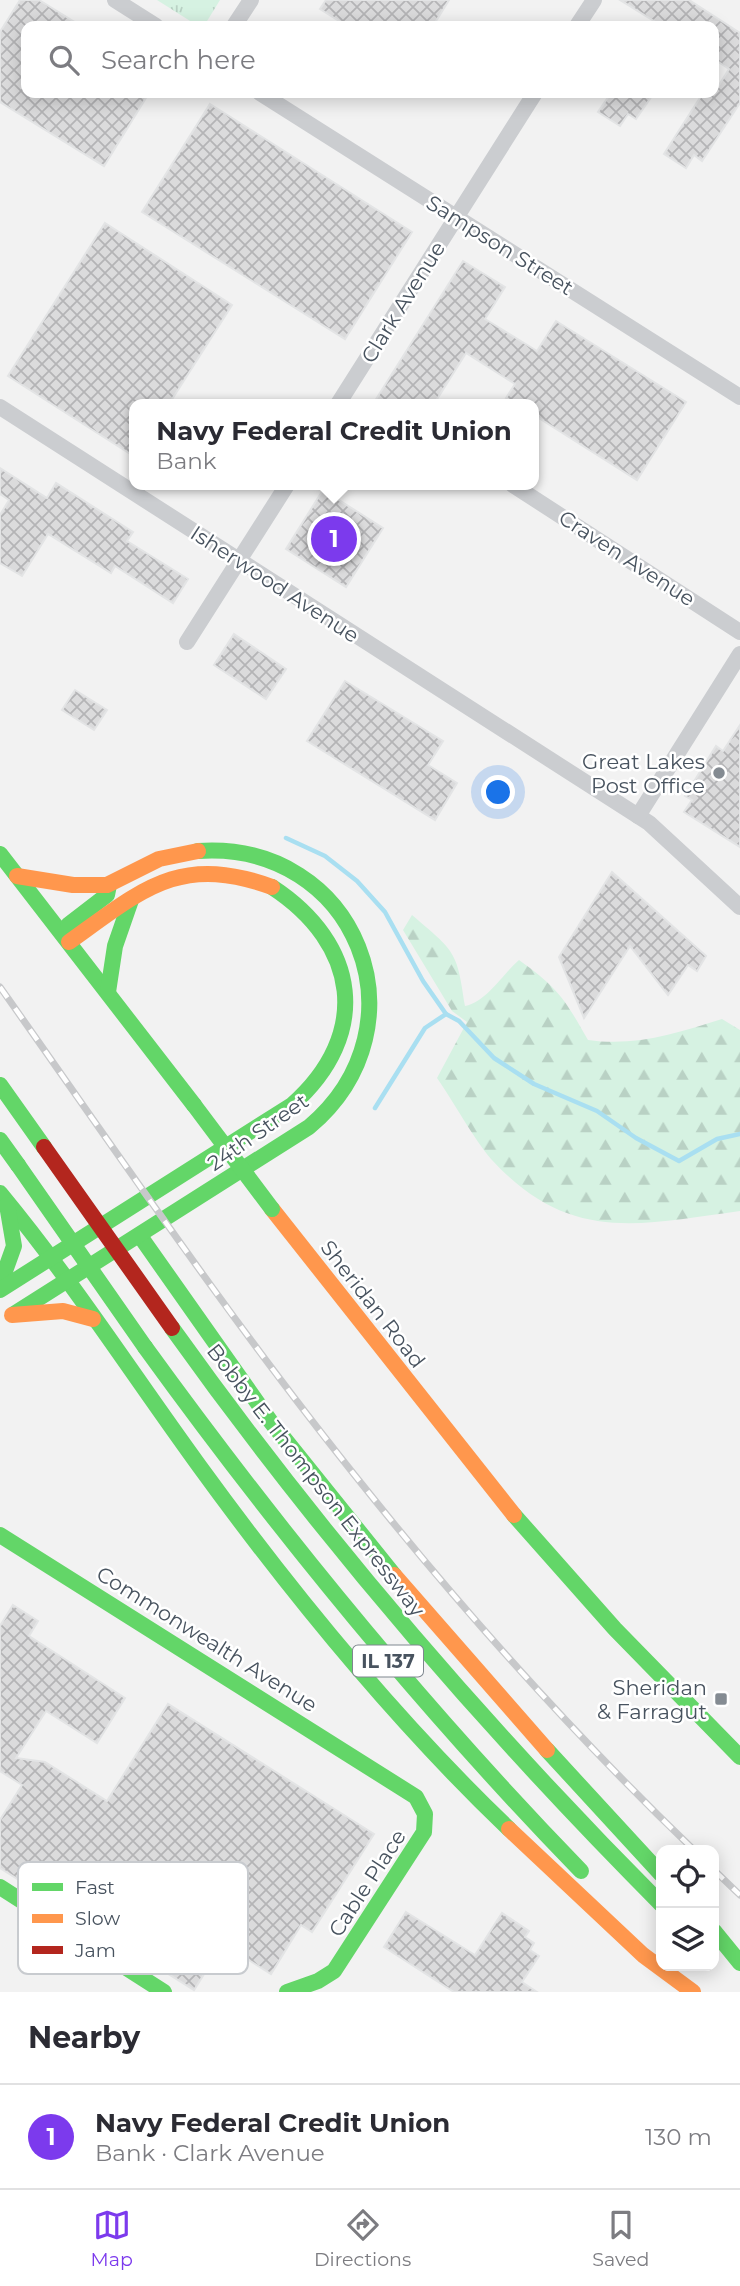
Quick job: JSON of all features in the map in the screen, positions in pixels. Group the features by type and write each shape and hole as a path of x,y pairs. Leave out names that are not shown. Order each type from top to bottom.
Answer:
{"main road":[{"name":"24th Street","path":"6,1319 309,1126 329,1108 351,1080 366,1045 372,1012 368,973 356,939 336,907 309,881 276,860 240,851 172,853 109,885 107,895 65,936"},
{"name":"Sheridan Road","path":"0,854 467,1459 544,1551 649,1666 740,1757"},
{"name":"24th Street","path":"0,1288 52,1258 292,1105 324,1072 333,1057 344,1021 342,981 335,953 319,924 305,908 280,890 237,875 204,872 153,887 65,936"},
{"path":"18,876 65,884 109,885"},
{"path":"108,992 114,946 131,900"},
{"name":"Bobby E. Thompson Expressway","path":"0,1085 172,1328 365,1586 544,1785 656,1899"},
{"name":"IL 137","path":"0,1140 145,1347 265,1510 381,1652 483,1768 595,1885"},
{"path":"3,1197 18,1212 52,1258 93,1319 281,1576 395,1710 506,1826 643,1955 693,1992"},
{"path":"0,1288 11,1264 15,1231 3,1197"},
{"path":"140,1236 270,1421 344,1515 550,1755 656,1869"},
{"path":"6,1319 63,1311 93,1319"},
{"name":"Commonwealth Avenue","path":"0,1535 391,1779"},
{"name":"Cable Place","path":"287,1992 318,1981 334,1971 424,1832 427,1824 423,1807 416,1797 391,1779"},
{"path":"0,1887 18,1899"},
{"path":"719,1937 740,1963"},
{"path":"719,1960 740,1979"},
{"path":"683,1971 706,1992"},
{"path":"136,1974 164,1992"}],"street":[{"path":"115,0 148,21"},
{"path":"237,21 251,0"},
{"path":"580,21 594,0"},
{"name":"Sampson Street","path":"269,98 740,397"},
{"name":"Clark Avenue","path":"341,399 532,98"},
{"name":"Isherwood Avenue","path":"0,407 638,816 740,907"},
{"path":"187,642 284,490"},
{"name":"Craven Avenue","path":"521,490 740,632"},
{"path":"638,816 740,654"}],"green space":[{"path":"157,0 220,0 207,21 190,21"},
{"path":"412,915 452,953 465,1006 480,999 519,960 560,995 588,1040 639,1040 672,1034 722,1019 740,1030 740,1211 669,1221 606,1222 577,1216 548,1205 520,1186 484,1151 437,1078 467,1022 452,1011 403,930"}],"building":[{"path":"20,0 39,0 73,21 21,21 21,98 146,98 104,166 0,102 0,32"},
{"path":"326,0 449,0 436,21 339,21 320,9"},
{"path":"620,0 689,0 740,33 740,103 702,161 694,155 686,168 664,154 700,98 719,98 719,85 729,69 719,62 719,21 654,21"},
{"path":"608,98 651,98 636,119 628,114 620,126 598,112"},
{"path":"210,104 412,232 345,339 142,212"},
{"path":"105,223 232,305 172,399 129,399 129,453 8,376"},
{"path":"463,261 505,287 485,319 537,351 556,321 686,402 637,480 539,418 539,399 506,398 515,384 466,353 437,399 376,399"},
{"path":"0,468 47,498 56,483 133,532 127,541 188,579 173,603 115,566 111,573 48,534 22,576 0,563 0,515 9,500 0,494"},
{"path":"323,490 383,528 346,587 286,549"},
{"path":"234,634 286,669 266,699 214,665"},
{"path":"345,681 443,741 428,765 457,783 435,820 307,741"},
{"path":"75,690 107,710 94,730 62,710"},
{"name":"Great Lakes Post Office","path":"740,725 740,847 684,812 692,800 685,796 716,746 723,751"},
{"path":"612,872 706,956 697,971 688,965 668,995 630,946 584,1018 559,957"},
{"path":"13,1605 38,1621 29,1636 125,1698 97,1743 46,1711 16,1758 45,1762 107,1801 168,1704 374,1834 312,1932 301,1925 271,1974 248,1960 248,1862 18,1862 18,1879 0,1868 0,1820 22,1785 0,1771 0,1626"},
{"path":"406,1912 475,1955 502,1913 529,1931 525,1937 534,1943 530,1950 539,1956 522,1982 537,1992 454,1992 384,1947"},
{"path":"169,1974 204,1974 194,1990"}],"waterway":[{"path":"286,838 325,856 357,881 385,912 423,981 446,1014 459,1021 494,1058 534,1084 597,1111 636,1138 679,1161 717,1139 740,1134"},
{"path":"375,1108 425,1028 446,1014"}],"railway":[{"path":"0,987 267,1362 361,1483 440,1579 522,1672 606,1763 689,1845"},
{"path":"719,1875 740,1895"}],"traffic: fast":[{"path":"14,1314 309,1127 345,1085 365,1039 369,992 358,947 334,907 299,875 253,856 198,851"},
{"path":"0,854 194,1105"},
{"path":"68,925 107,895 109,885"},
{"path":"0,1290 292,1105 318,1078 335,1049 344,1020 345,991 338,962 323,935 301,910 272,887"},
{"path":"108,992 115,946 131,900"},
{"path":"0,1085 44,1147"},
{"path":"194,1105 272,1209"},
{"path":"0,1140 18,1165"},
{"path":"18,1165 145,1347"},
{"path":"0,1193 77,1294 235,1515 308,1609 425,1744 509,1829"},
{"path":"0,1285 14,1246 7,1205"},
{"path":"140,1236 271,1422 394,1575"},
{"path":"172,1328 285,1480 405,1626 530,1767 656,1899"},
{"path":"145,1347 247,1484 354,1617 465,1746 581,1871"},
{"path":"514,1515 615,1629 740,1757"},
{"path":"0,1535 416,1797 425,1814 424,1832 334,1971 318,1981 287,1992"},
{"path":"547,1750 656,1869"},
{"path":"0,1887 18,1899"},
{"path":"719,1937 740,1963"},
{"path":"136,1974 164,1992"}],"traffic: slow":[{"path":"17,876 73,885 107,885 159,859 198,851"},
{"path":"69,942 118,907 163,882 186,876 211,874 240,877 272,887"},
{"path":"272,1209 514,1515"},
{"path":"12,1315 63,1311 93,1319"},
{"path":"394,1575 547,1750"},
{"path":"509,1829 643,1955 693,1992"}],"traffic: jam":[{"path":"44,1147 172,1328"}],"place":[{"name":"Navy Federal Credit Union","path":"334,539"},
{"name":"Great Lakes Post Office","path":"719,773"},
{"name":"Sheridan & Farragut","path":"721,1699"}]}
